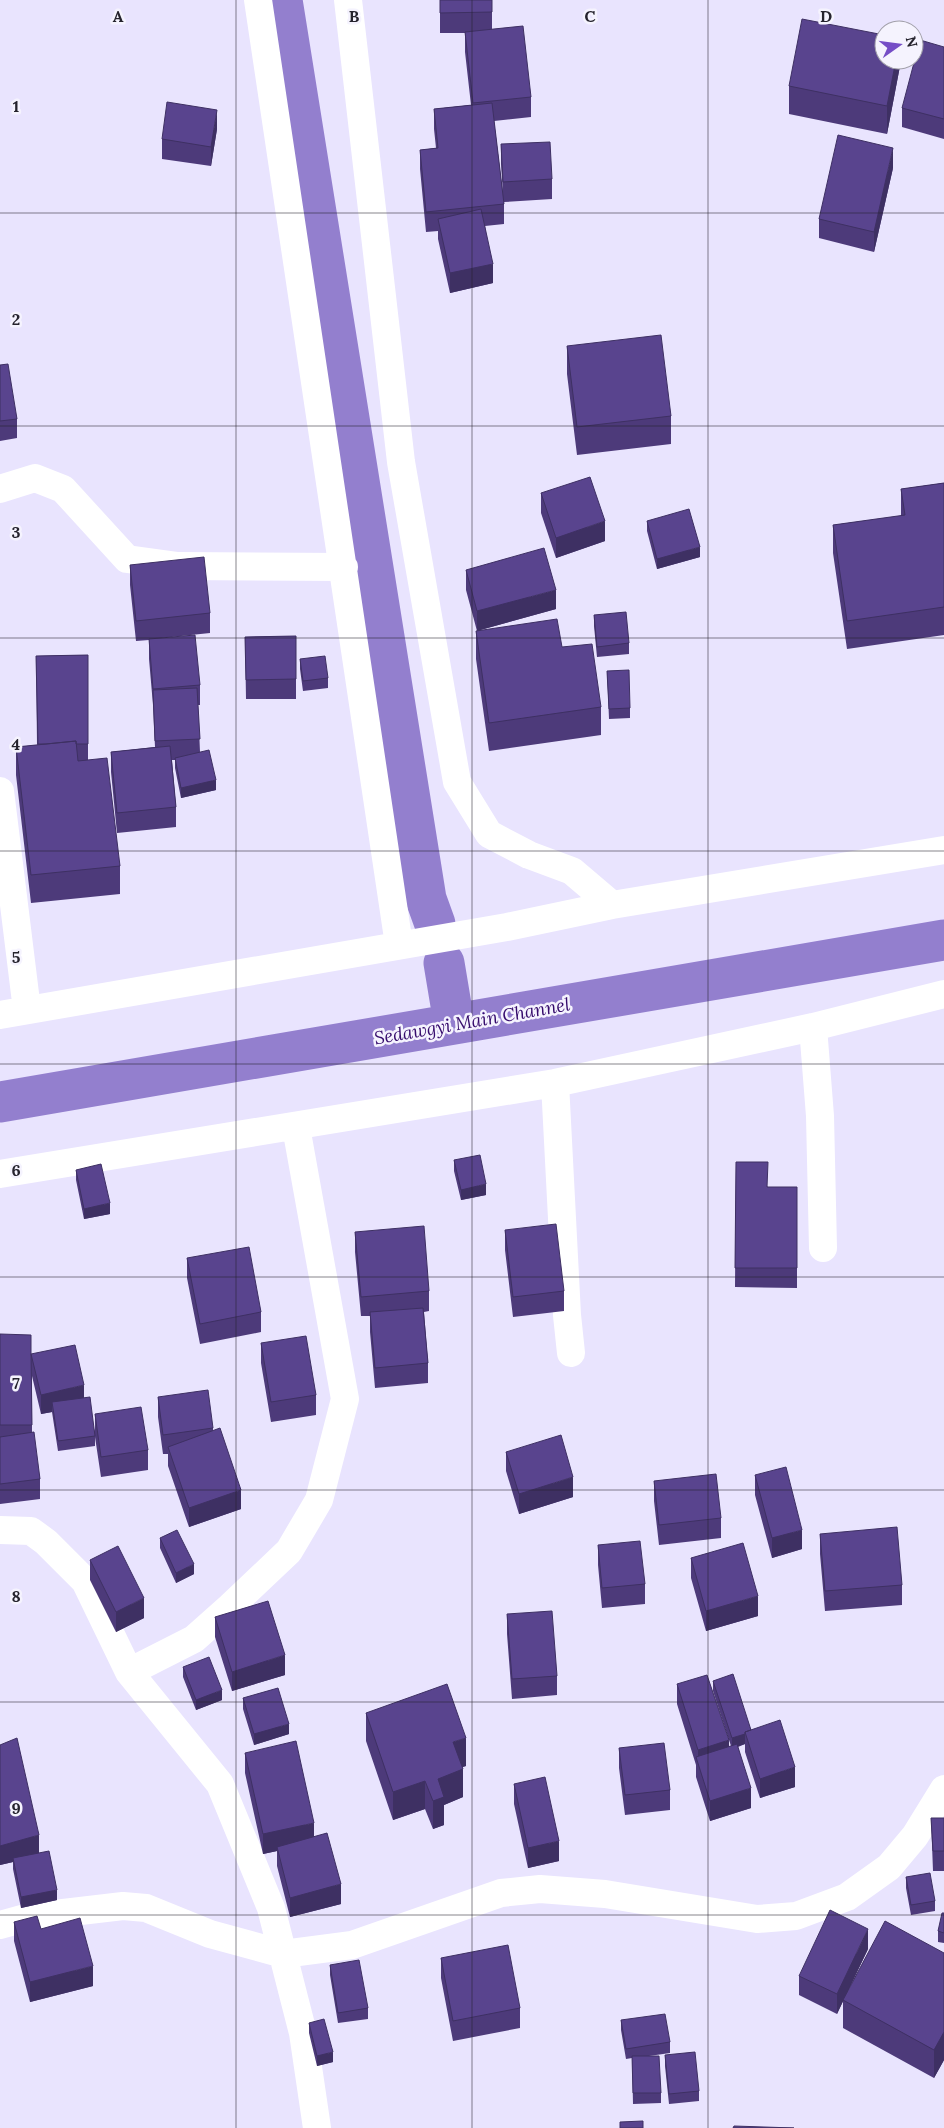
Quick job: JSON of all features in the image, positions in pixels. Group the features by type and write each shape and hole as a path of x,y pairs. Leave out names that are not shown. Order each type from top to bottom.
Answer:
{"street":[{"path":"258,0 399,945"},
{"path":"348,0 401,462 457,782 489,834 530,855 572,872 612,905"},
{"path":"0,490 35,478 63,490 126,559 178,566 344,567"},
{"path":"0,791 27,1010"},
{"path":"0,1015 399,945 612,905 944,850"},
{"path":"0,1174 296,1127 555,1083 813,1027 944,994"},
{"path":"813,1027 820,1116 823,1248"},
{"path":"555,1083 567,1315 571,1353"},
{"path":"129,1672 194,1639 230,1607 289,1550 319,1500 344,1399 296,1127"},
{"path":"0,1530 31,1531 46,1542 85,1581 129,1672 220,1784 271,1908 303,2034 317,2128"},
{"path":"0,1925 29,1917 123,1906 146,1908 210,1934 283,1954 352,1945 501,1893 540,1889 605,1894 757,1919 796,1916 847,1897 889,1867 916,1836 944,1789"}],"building":[{"path":"440,0 492,0 492,12 440,13"},
{"path":"802,19 874,33 874,70 894,70 887,106 789,86"},
{"path":"523,26 531,97 473,103 465,32"},
{"path":"924,41 944,47 944,119 902,108 912,70 924,70"},
{"path":"167,102 217,110 211,147 162,139"},
{"path":"492,103 504,204 426,212 420,150 438,148 434,109"},
{"path":"838,135 893,148 874,232 819,219"},
{"path":"550,142 552,179 503,182 501,144"},
{"path":"481,209 493,264 450,273 438,219"},
{"path":"661,335 671,416 577,427 567,346"},
{"path":"8,364 17,419 0,421 0,365"},
{"path":"590,477 605,521 556,538 541,493"},
{"path":"944,483 944,607 847,621 833,525 905,515 901,489"},
{"path":"689,509 700,547 657,559 647,521"},
{"path":"544,548 556,590 477,611 466,570"},
{"path":"204,557 210,613 136,621 130,565"},
{"path":"626,612 629,643 597,647 594,615"},
{"path":"557,619 562,647 592,644 601,707 489,723 476,631"},
{"path":"195,635 200,685 153,689 149,639"},
{"path":"296,636 296,679 246,680 245,637"},
{"path":"88,655 88,744 76,744 76,741 38,744 36,656"},
{"path":"325,656 328,678 303,681 300,659"},
{"path":"629,670 630,708 609,709 607,671"},
{"path":"197,688 200,739 155,741 153,690"},
{"path":"76,741 78,761 107,758 120,866 31,875 16,747"},
{"path":"170,746 176,807 117,813 111,752"},
{"path":"209,750 216,780 181,788 175,758"},
{"path":"480,1155 486,1184 461,1190 454,1160"},
{"path":"736,1162 768,1162 767,1187 797,1187 797,1268 735,1268"},
{"path":"101,1164 110,1203 84,1209 76,1170"},
{"path":"556,1224 564,1291 513,1297 505,1230"},
{"path":"424,1226 429,1291 361,1297 355,1232"},
{"path":"249,1247 261,1312 200,1324 187,1258"},
{"path":"423,1308 428,1363 375,1368 370,1312"},
{"path":"0,1334 31,1335 32,1425 0,1425"},
{"path":"306,1336 316,1395 271,1402 261,1343"},
{"path":"75,1345 84,1385 41,1395 31,1354"},
{"path":"208,1390 213,1428 163,1435 158,1397"},
{"path":"90,1397 95,1436 58,1441 52,1402"},
{"path":"141,1407 148,1450 101,1457 95,1414"},
{"path":"220,1428 241,1490 189,1508 168,1447"},
{"path":"34,1432 40,1479 0,1484 0,1437"},
{"path":"561,1435 573,1477 519,1494 506,1452"},
{"path":"786,1467 802,1530 772,1538 755,1475"},
{"path":"716,1474 721,1518 659,1525 654,1481"},
{"path":"897,1527 902,1585 825,1591 820,1534"},
{"path":"177,1530 194,1564 176,1573 160,1538"},
{"path":"640,1541 645,1584 602,1588 598,1545"},
{"path":"743,1543 758,1596 706,1611 691,1558"},
{"path":"118,1546 144,1598 116,1612 90,1560"},
{"path":"268,1601 285,1655 232,1672 215,1617"},
{"path":"552,1611 557,1676 512,1679 507,1614"},
{"path":"209,1657 222,1690 196,1700 183,1667"},
{"path":"733,1674 751,1730 732,1738 713,1681"},
{"path":"707,1675 729,1740 698,1750 677,1684"},
{"path":"447,1684 466,1738 453,1742 463,1769 438,1779 444,1797 433,1801 425,1781 393,1792 366,1713"},
{"path":"278,1688 289,1724 254,1734 243,1698"},
{"path":"780,1720 795,1767 760,1779 745,1732"},
{"path":"17,1738 39,1835 0,1846 0,1745"},
{"path":"296,1741 314,1823 263,1834 245,1753"},
{"path":"664,1743 670,1790 625,1795 619,1748"},
{"path":"737,1744 751,1788 710,1801 696,1757"},
{"path":"545,1777 559,1841 528,1848 514,1784"},
{"path":"931,1818 944,1818 944,1851 933,1851"},
{"path":"327,1833 341,1884 290,1898 277,1847"},
{"path":"49,1851 57,1890 21,1897 13,1858"},
{"path":"930,1873 935,1901 911,1905 906,1877"},
{"path":"830,1910 868,1929 837,1994 799,1976"},
{"path":"942,1913 944,1913 944,1933 938,1931"},
{"path":"37,1916 41,1929 80,1918 93,1966 30,1982 14,1922"},
{"path":"885,1921 944,1953 944,2032 934,2050 843,2000"},
{"path":"508,1945 520,2008 453,2021 441,1958"},
{"path":"359,1960 368,2008 338,2013 330,1965"},
{"path":"665,2014 670,2042 626,2049 621,2020"},
{"path":"324,2019 333,2052 317,2056 309,2023"},
{"path":"695,2052 699,2091 669,2094 665,2055"},
{"path":"632,2056 659,2056 661,2093 633,2093"},
{"path":"643,2121 643,2128 620,2128 620,2122"},
{"path":"734,2126 794,2128 733,2128"}],"waterway":[{"path":"282,0 426,899 435,924"},
{"name":"Sedawgyi Main Channel","path":"0,1102 944,940"},
{"path":"444,963 454,1023"}]}
